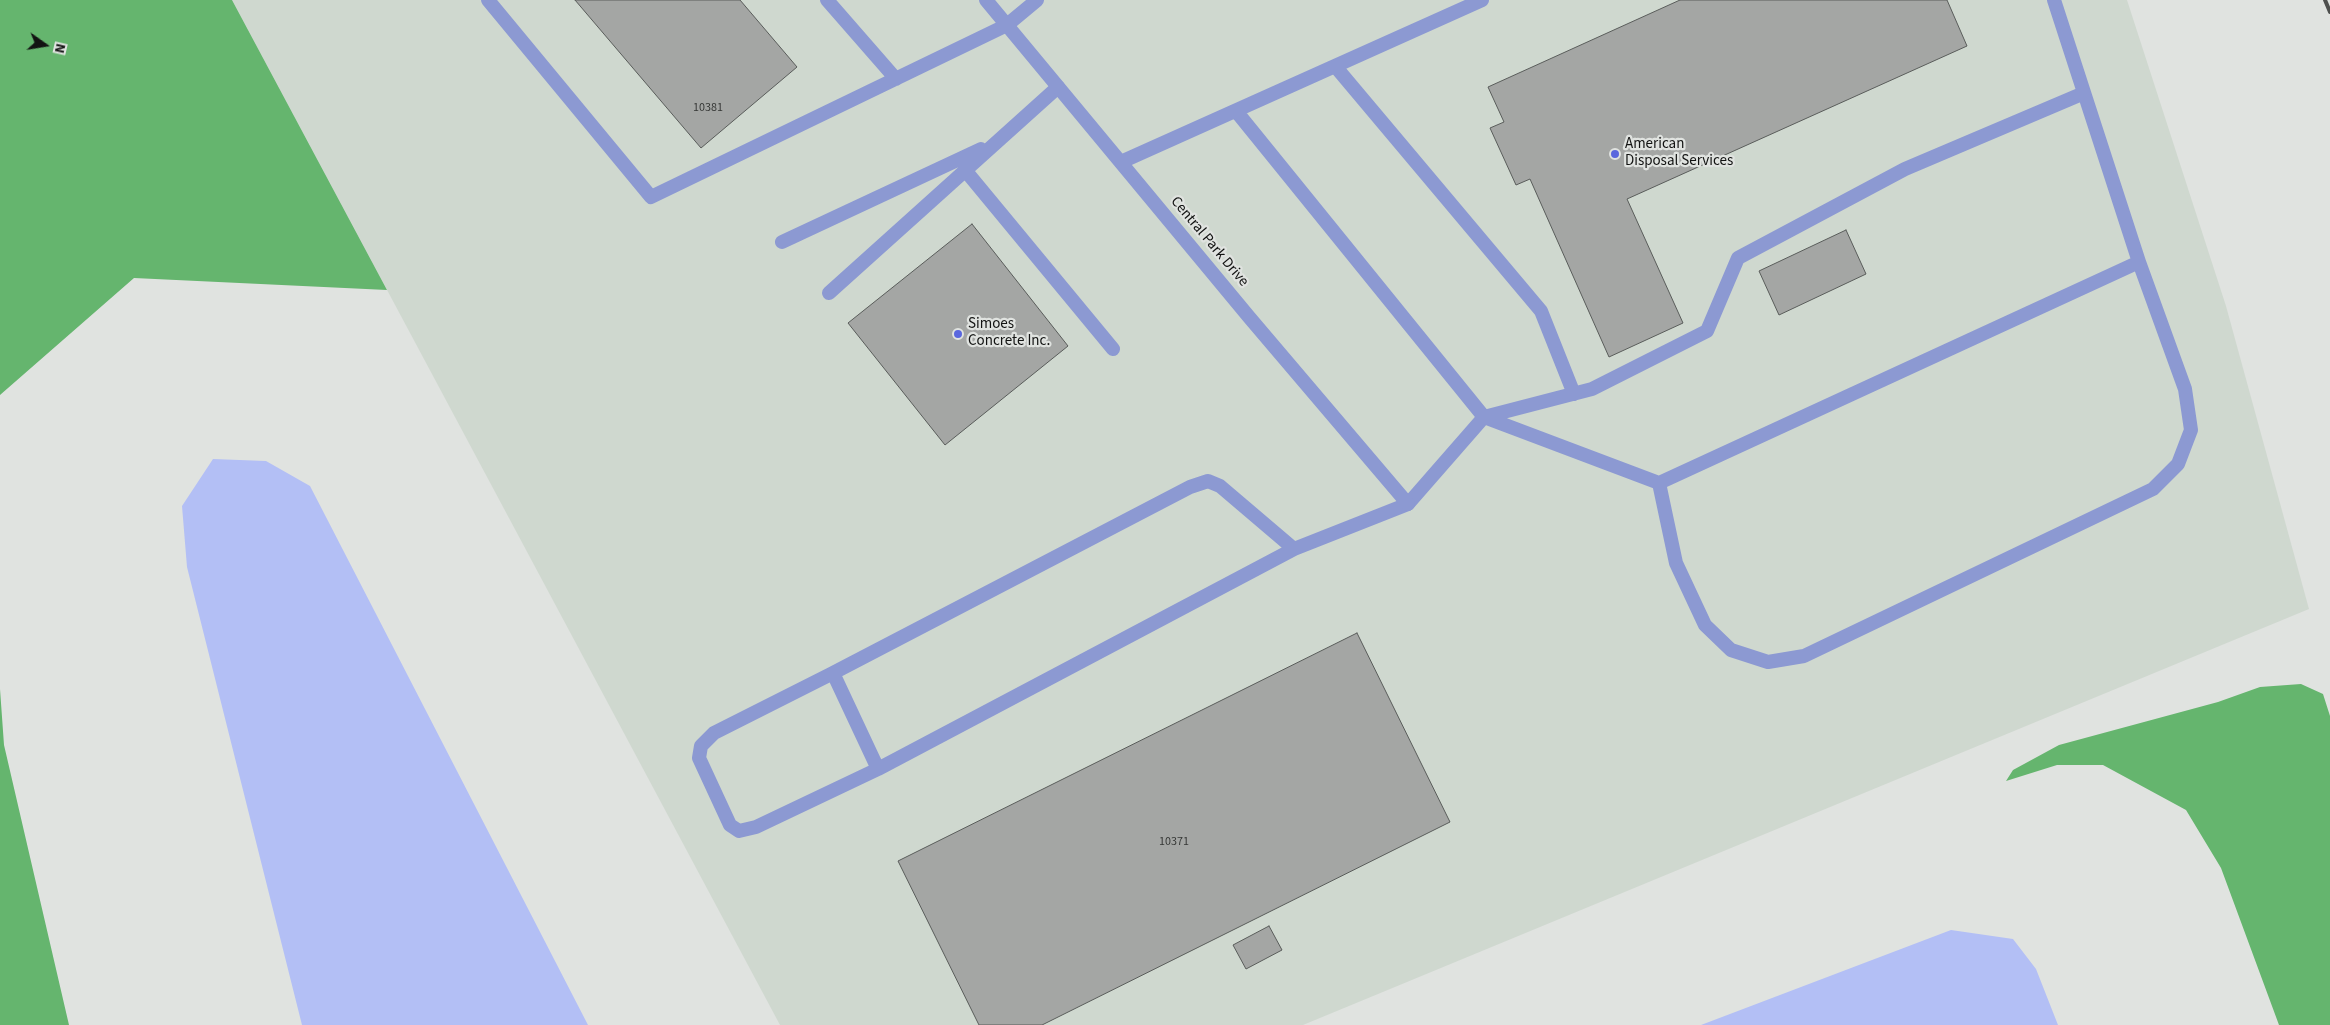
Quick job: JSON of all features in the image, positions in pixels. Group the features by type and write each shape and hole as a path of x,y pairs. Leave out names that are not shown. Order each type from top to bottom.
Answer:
{"street":[{"path":"488,0 651,197 1008,25 1037,0"},
{"path":"827,0 896,79"},
{"name":"Central Park Drive","path":"986,0 1408,504"},
{"path":"1121,162 1482,0"},
{"path":"1660,483 1676,563 1705,625 1731,650 1768,662 1804,656 2153,489 2178,464 2191,430 2185,389 2139,262 2054,0"},
{"path":"1335,66 1540,311 1574,394"},
{"path":"829,293 1058,86"},
{"path":"1294,549 1220,486 1208,481 1190,487 714,733 701,746 699,758 730,825 739,830 756,827 878,769 1294,549 1408,504 1484,417 1592,389 1707,330 1738,258 1905,169 2084,93"},
{"path":"1236,111 1484,417 1660,483 2139,262"},
{"path":"782,242 996,143"},
{"path":"965,170 1113,349"},
{"path":"832,673 878,769"}],"shaded area":[{"path":"232,0 2127,0 2226,306 2309,609 1303,1025 780,1025"}],"green space":[{"path":"0,0 232,0 387,290 134,278 0,395"},
{"path":"2301,684 2323,694 2330,716 2330,1025 2279,1025 2221,868 2186,810 2103,765 2057,765 2006,781 2013,770 2059,745 2218,702 2260,687"},
{"path":"0,689 4,745 69,1025 0,1025"}],"water":[{"path":"213,459 266,461 310,486 588,1025 302,1025 187,567 182,506"},
{"path":"1951,930 2013,939 2036,969 2058,1025 1701,1025"}],"building":[{"path":"575,0 740,0 797,67 701,148"},
{"name":"American Disposal Services","path":"1680,0 1947,0 1967,46 1627,199 1683,323 1609,357 1530,179 1516,185 1490,128 1504,122 1488,87"},
{"name":"Simoes Concrete Inc.","path":"972,224 1068,346 945,445 848,323"},
{"path":"1846,230 1866,274 1779,315 1759,271"},
{"path":"1357,633 1450,822 1042,1025 979,1025 898,861"},
{"path":"1269,926 1282,950 1246,969 1233,945"}],"railway":[{"path":"2325,0 2330,12"}],"place":[{"name":"American Disposal Services","path":"1615,154"},
{"name":"Simoes Concrete Inc.","path":"958,334"}]}
